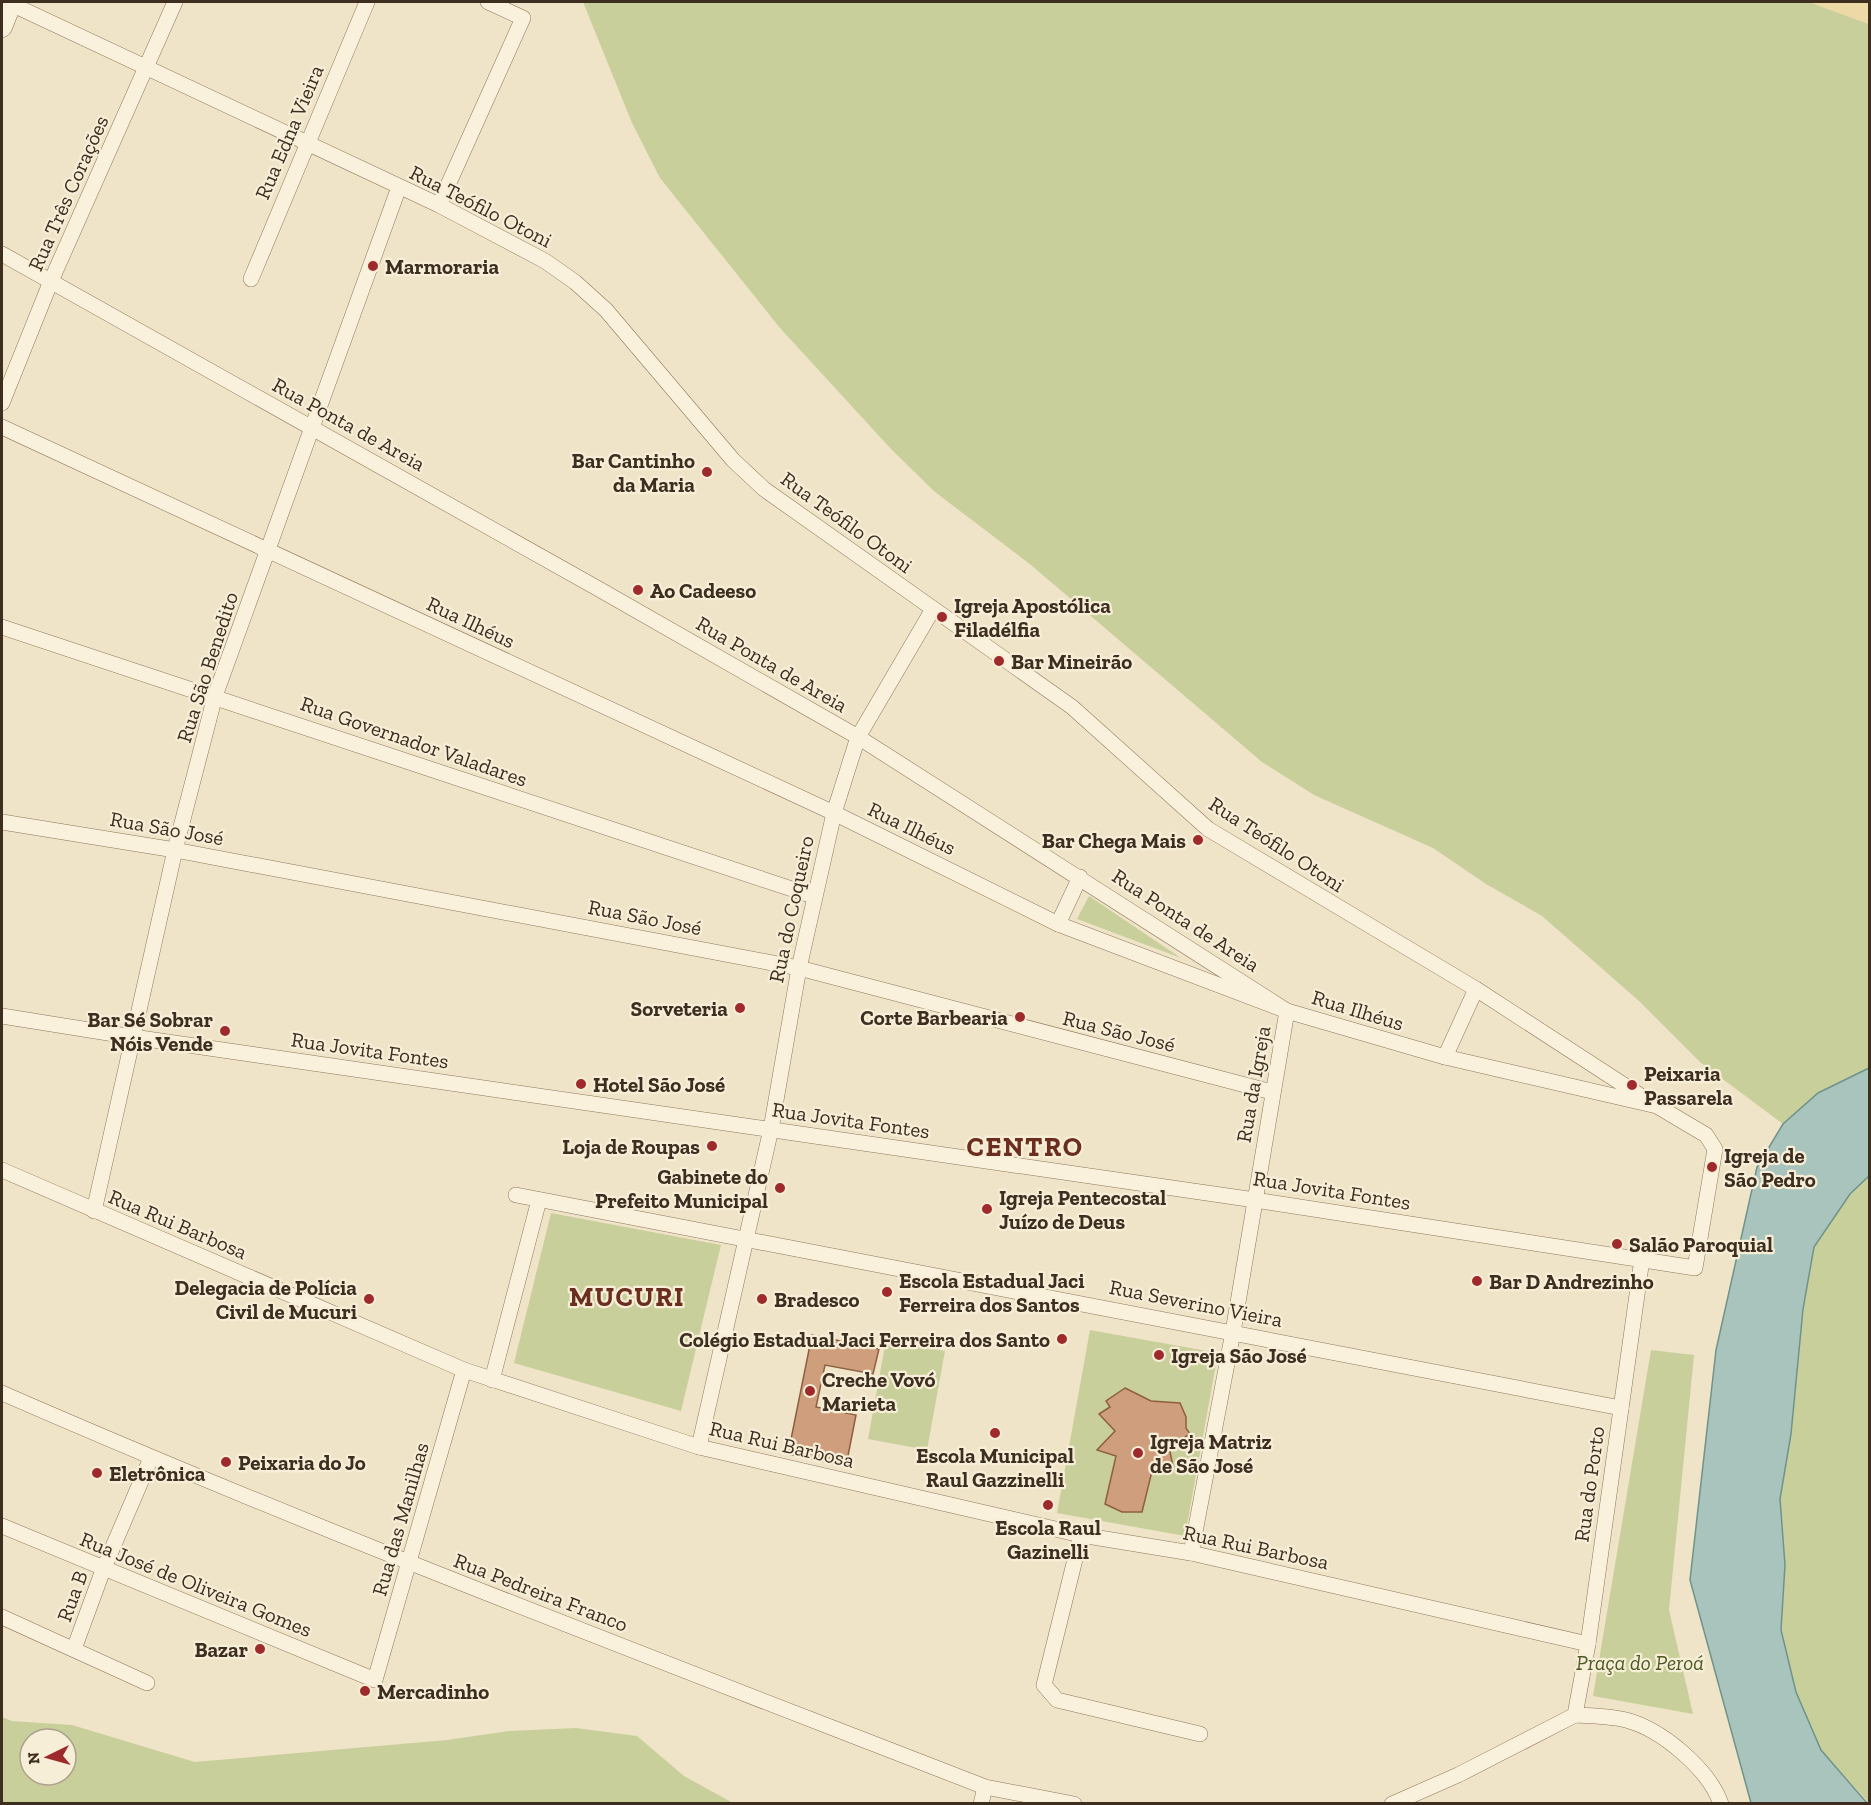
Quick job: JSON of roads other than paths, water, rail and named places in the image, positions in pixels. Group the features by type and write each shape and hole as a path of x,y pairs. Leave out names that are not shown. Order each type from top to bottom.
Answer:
{"street":[{"name":"Rua Teófilo Otoni","path":"10,2 439,205 546,261 575,282 606,310 733,460 765,489 1072,707 1208,829 1476,989 1657,1106"},
{"path":"2,27 10,2"},
{"name":"Rua Três Corações","path":"2,403 51,281 175,2"},
{"name":"Rua Edna Vieira","path":"251,279 367,2"},
{"path":"439,205 523,18 488,2"},
{"name":"Rua São Benedito","path":"94,1211 176,849 215,696 314,428 399,187"},
{"name":"Rua Ponta de Areia","path":"2,254 858,737 1287,1011"},
{"name":"Rua Ilhéus","path":"2,426 834,813 1058,924 1287,1011 1445,1058 1657,1106 1706,1135 1714,1149 1695,1268"},
{"name":"Rua do Coqueiro","path":"699,1447 771,1130 813,896 834,813 858,737 933,609"},
{"name":"Rua Governador Valadares","path":"2,627 813,896"},
{"name":"Rua São José","path":"2,822 176,849 799,968 1272,1092"},
{"path":"1058,924 1080,877"},
{"path":"1445,1058 1476,989"},
{"name":"Rua da Igreja","path":"1191,1553 1233,1332 1287,1011"},
{"name":"Rua Jovita Fontes","path":"2,1016 1255,1200 1695,1268"},
{"name":"Rua Rui Barbosa","path":"2,1170 464,1370 699,1447 1081,1534 1191,1553 1588,1644"},
{"name":"Rua Severino Vieira","path":"516,1195 1621,1408"},
{"path":"492,1380 539,1200"},
{"name":"Rua do Porto","path":"1575,1715 1588,1644 1642,1259"},
{"name":"Rua das Manilhas","path":"375,1680 411,1563 464,1370"},
{"name":"Rua Pedreira Franco","path":"2,1393 151,1458 411,1563 985,1786 1074,1803"},
{"name":"Rua B","path":"74,1649 151,1458"},
{"name":"Rua José de Oliveira Gomes","path":"2,1526 375,1680"},
{"path":"1081,1534 1044,1685 1057,1700 1200,1734"},
{"path":"2,1617 147,1683"},
{"path":"1392,1803 1458,1774 1575,1715 1626,1720 1658,1733 1702,1772 1718,1793 1721,1803"},
{"path":"981,1803 985,1786"}],"water":[{"path":"1869,1068 1869,1176 1850,1194 1814,1247 1803,1309 1791,1434 1780,1499 1785,1565 1781,1630 1796,1692 1821,1750 1867,1803 1751,1803 1690,1580 1716,1350 1757,1167 1783,1124 1818,1093"}],"place":[{"name":"Marmoraria","path":"373,266"},
{"name":"Bar Cantinho da Maria","path":"707,472"},
{"name":"Ao Cadeeso","path":"638,590"},
{"name":"Igreja Apostólica Filadélfia","path":"942,617"},
{"name":"Bar Mineirão","path":"999,661"},
{"name":"Bar Chega Mais","path":"1198,840"},
{"name":"Sorveteria","path":"740,1008"},
{"name":"Corte Barbearia","path":"1020,1017"},
{"name":"Bar Sé Sobrar Nóis Vende","path":"225,1031"},
{"name":"Hotel São José","path":"581,1084"},
{"name":"Peixaria Passarela","path":"1632,1085"},
{"name":"Loja de Roupas","path":"712,1146"},
{"name":"Igreja de São Pedro","path":"1712,1167"},
{"name":"Gabinete do Prefeito Municipal","path":"780,1188"},
{"name":"Igreja Pentecostal Juízo de Deus","path":"987,1209"},
{"name":"Salão Paroquial","path":"1617,1244"},
{"name":"Bar D Andrezinho","path":"1477,1281"},
{"name":"Escola Estadual Jaci Ferreira dos Santos","path":"887,1292"},
{"name":"Delegacia de Polícia Civil de Mucuri","path":"369,1299"},
{"name":"Bradesco","path":"762,1299"},
{"name":"Colégio Estadual Jaci Ferreira dos Santo","path":"1062,1339"},
{"name":"Igreja São José","path":"1159,1355"},
{"name":"Creche Vovó Marieta","path":"810,1391"},
{"name":"Escola Municipal Raul Gazzinelli","path":"995,1433"},
{"name":"Igreja Matriz de São José","path":"1138,1453"},
{"name":"Peixaria do Jo","path":"226,1462"},
{"name":"Eletrônica","path":"97,1473"},
{"name":"Escola Raul Gazinelli","path":"1048,1505"},
{"name":"Bazar","path":"260,1649"},
{"name":"Mercadinho","path":"365,1691"}],"district":[{"name":"CENTRO","path":"1025,1147"},
{"name":"MUCURI","path":"627,1297"}],"park label":[{"name":"Praça do Peroá","path":"1640,1662"}]}
